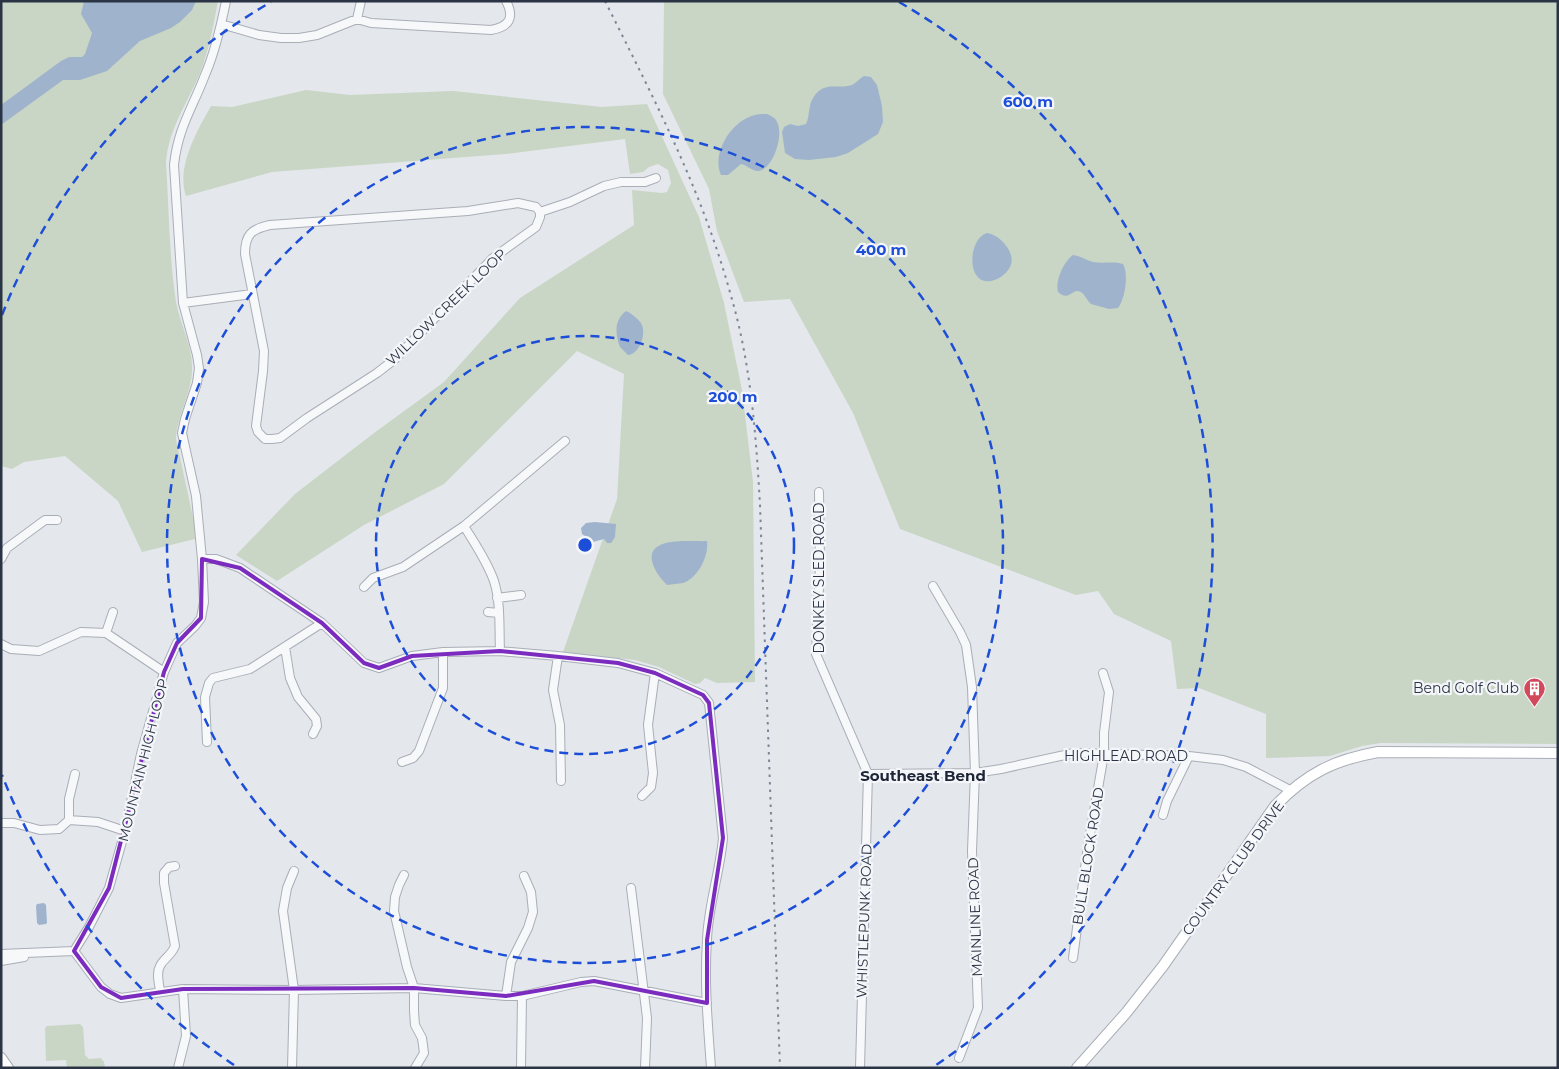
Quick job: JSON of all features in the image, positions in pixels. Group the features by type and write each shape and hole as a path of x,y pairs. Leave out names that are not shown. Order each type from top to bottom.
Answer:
{"street":[{"name":"MOUNTAIN HIGH LOOP","path":"74,951 109,888 126,831 142,754 164,672 177,643 201,618 204,602 196,496 182,433 197,383 199,368 183,303 174,194 174,166 176,146 180,132 211,62 226,1"},
{"path":"357,19 362,1"},
{"path":"221,24 259,35 281,38 299,38 317,34 357,19 370,23 491,30 506,25 509,20 510,11 506,1"},
{"path":"540,212 570,202 604,186 621,182 645,182 656,178"},
{"name":"WILLOW CREEK LOOP","path":"518,203 536,207 540,212 536,227 493,258 395,359 280,438 272,440 261,436 256,426 264,351 245,254 245,242 248,235 263,226 468,211 518,203"},
{"path":"183,303 252,294"},
{"path":"364,587 373,578 403,567 464,526 565,441"},
{"name":"DONKEY SLED ROAD","path":"819,492 820,565 816,654 868,774"},
{"path":"1,559 7,548 45,520 57,520"},
{"path":"464,526 485,560 494,582 499,613 500,651"},
{"path":"202,558 216,559 240,568 322,623 364,663 379,668 412,656 442,652 500,651 618,663 655,673 703,695 709,703 723,838 707,940 707,1003 711,1068"},
{"name":"MAINLINE ROAD","path":"933,586 966,645 972,687 975,773 972,851 978,1008 959,1058"},
{"path":"497,598 521,595"},
{"path":"106,633 113,612"},
{"path":"488,612 499,613"},
{"path":"207,742 205,696 208,683 213,678 250,669 322,623"},
{"path":"1,644 11,649 38,651 81,632 106,633 164,672"},
{"path":"286,647 290,678 298,697 316,719 317,726 313,734"},
{"path":"402,762 413,758 419,751 443,688 442,652"},
{"path":"558,656 553,690 560,725 561,781"},
{"path":"642,796 651,787 653,773 648,725 655,673"},
{"name":"BULL BLOCK ROAD","path":"1073,958 1088,846 1104,754 1104,733 1110,692 1103,673"},
{"name":"COUNTRY CLUB DRIVE","path":"1077,1068 1126,1013 1162,966 1275,806 1290,790 1327,766 1351,757 1378,752 1558,753"},
{"name":"HIGHLEAD ROAD","path":"868,774 975,773 1002,769 1066,754 1189,756 1223,760 1246,767 1290,790"},
{"path":"1163,815 1167,801 1189,756"},
{"path":"69,820 69,799 75,774"},
{"name":"WHISTLEPUNK ROAD","path":"860,1068 868,774"},
{"path":"1,823 40,830 59,829 69,820 98,822 126,831"},
{"path":"160,991 158,976 160,966 172,954 175,946 164,883 164,872 168,867 175,866"},
{"path":"292,1068 294,990 283,911 286,888 294,871"},
{"path":"404,875 395,897 394,911 414,988 416,1025 422,1038 424,1052 415,1068"},
{"path":"506,996 511,962 528,928 533,912 531,892 524,876"},
{"path":"631,888 647,1018 645,1068"},
{"path":"1,954 74,951 101,987 110,994 121,998 183,989 414,988 522,996 581,982 594,981 707,1003"},
{"path":"1,962 33,954"},
{"path":"178,1068 186,1036 183,989"},
{"path":"522,996 522,1068"},
{"path":"1,1058 8,1068"}],"highlighted area":[{"path":"202,559 240,568 322,623 364,663 379,668 412,656 500,651 618,663 655,673 703,695 709,703 723,838 707,940 707,1003 594,981 506,996 414,988 183,989 121,998 101,987 74,951 109,888 164,672 177,643 201,618"}],"green space":[{"path":"1,1 218,1 203,65 171,136 166,162 176,302 192,361 190,387 179,421 176,439 194,522 195,539 142,552 118,501 65,456 24,462 12,469 1,466"},
{"path":"664,1 1558,1 1558,744 1381,743 1362,746 1330,756 1266,758 1266,714 1199,688 1177,689 1171,641 1114,614 1098,591 1076,595 900,529 853,413 790,299 744,302 717,231 709,189 663,94"},
{"path":"306,90 350,95 453,91 602,107 647,104 699,217 724,303 742,390 753,482 755,682 717,683 705,678 700,683 695,684 659,667 635,660 563,652 617,499 624,374 577,351 444,484 364,525 277,581 236,555 295,494 444,382 520,298 634,225 632,190 662,193 667,192 671,183 668,170 658,164 649,167 643,172 630,174 625,139 505,154 272,172 186,196 184,173 186,161 194,138 211,106 232,107"},
{"path":"80,1024 83,1027 85,1055 89,1059 101,1058 105,1068 67,1068 66,1060 46,1061 45,1028 47,1026"}],"water":[{"path":"84,1 196,1 192,10 180,22 171,28 140,41 107,71 80,80 63,80 1,125 1,105 61,61 69,57 82,57 85,54 92,33 81,14"},
{"path":"864,76 871,77 877,85 882,106 883,122 878,134 848,153 836,157 809,160 795,159 785,153 782,132 784,127 790,124 798,126 806,124 811,101 817,92 826,87 852,85"},
{"path":"767,114 776,120 779,133 779,141 769,164 759,171 741,164 728,175 721,175 719,157 721,148 731,130 747,118"},
{"path":"987,233 1002,241 1009,251 1012,262 1003,275 988,281 979,278 975,273 972,263 978,239"},
{"path":"1073,255 1093,262 1123,264 1126,274 1125,286 1123,299 1118,308 1109,309 1091,304 1079,291 1065,296 1058,292 1057,287 1061,272 1066,262"},
{"path":"626,311 634,316 643,327 643,337 639,347 632,354 628,355 620,347 617,337 619,319"},
{"path":"586,523 616,524 615,537 611,543 607,543 604,539 593,542 582,534 581,528"},
{"path":"707,541 704,560 698,571 683,583 667,585 658,574 652,561 652,553 656,547 672,542"},
{"path":"44,903 46,905 47,923 39,925 37,923 36,906 37,904"}],"railway":[{"path":"605,1 676,146 706,219 731,296 748,374 760,505 780,1068"}],"place":[{"name":"Bend Golf Club","path":"1535,707"}],"district":[{"name":"Southeast Bend","path":"923,776"}]}
